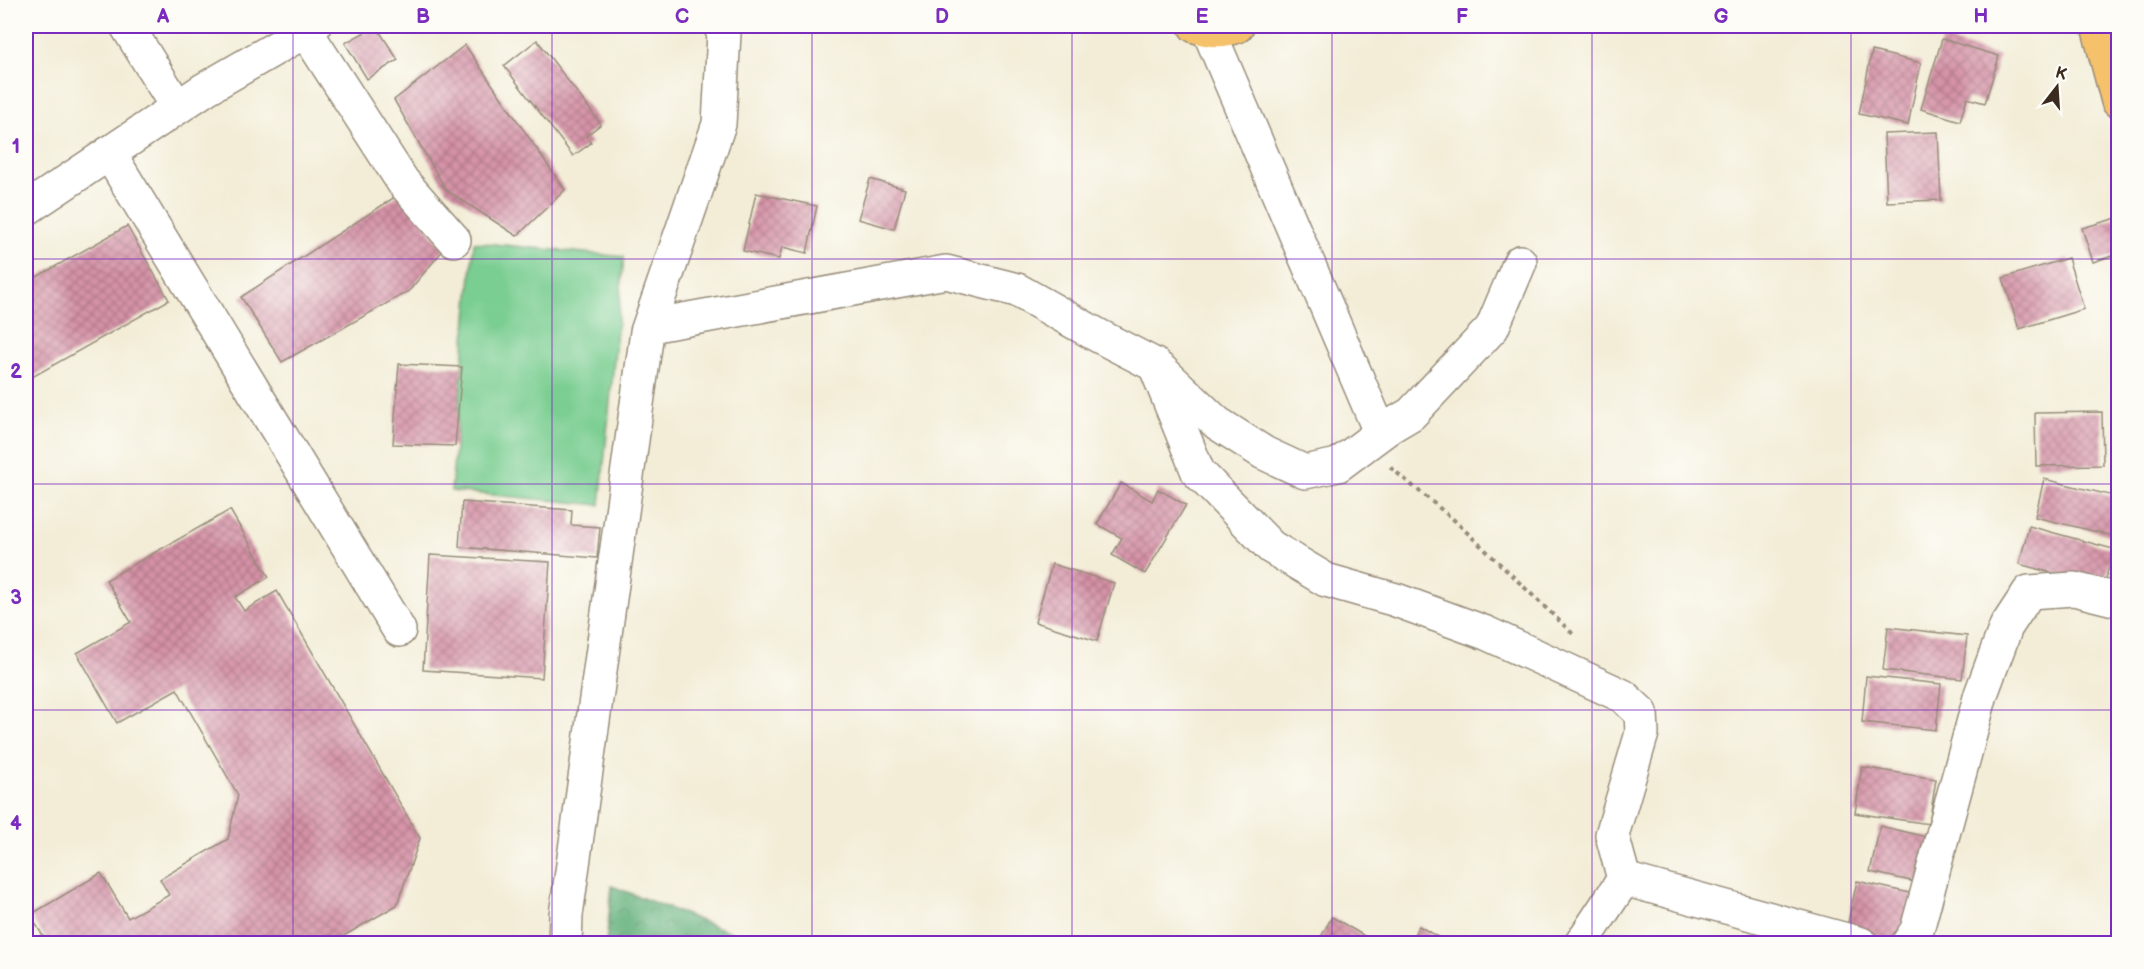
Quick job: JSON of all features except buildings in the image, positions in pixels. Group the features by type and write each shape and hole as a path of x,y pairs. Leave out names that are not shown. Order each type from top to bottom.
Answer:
{"main road":[{"path":"2098,26 2118,101"}],"street":[{"path":"128,26 177,107"},
{"path":"565,944 566,915 650,326 718,124 724,33 720,26"},
{"path":"1213,27 1375,420 1377,436"},
{"path":"26,209 177,107 309,28 403,182 454,240"},
{"path":"110,153 399,630"},
{"path":"650,326 946,272 1017,290 1155,365 1217,423 1264,453 1305,472 1338,465 1410,414 1492,328 1520,262"},
{"path":"1155,365 1198,472 1270,547 1326,580 1396,600 1486,633 1623,696 1641,713 1642,733 1612,835 1624,879 1581,944"},
{"path":"1908,944 1917,930 1933,878 1981,694 2006,627 2029,592 2074,589 2118,600"},
{"path":"1624,879 1860,944"}],"path":[{"path":"1377,436 1454,520 1573,635"}],"green space":[{"path":"474,242 624,257 600,505 451,491"},
{"path":"612,886 758,943 606,943"}]}
